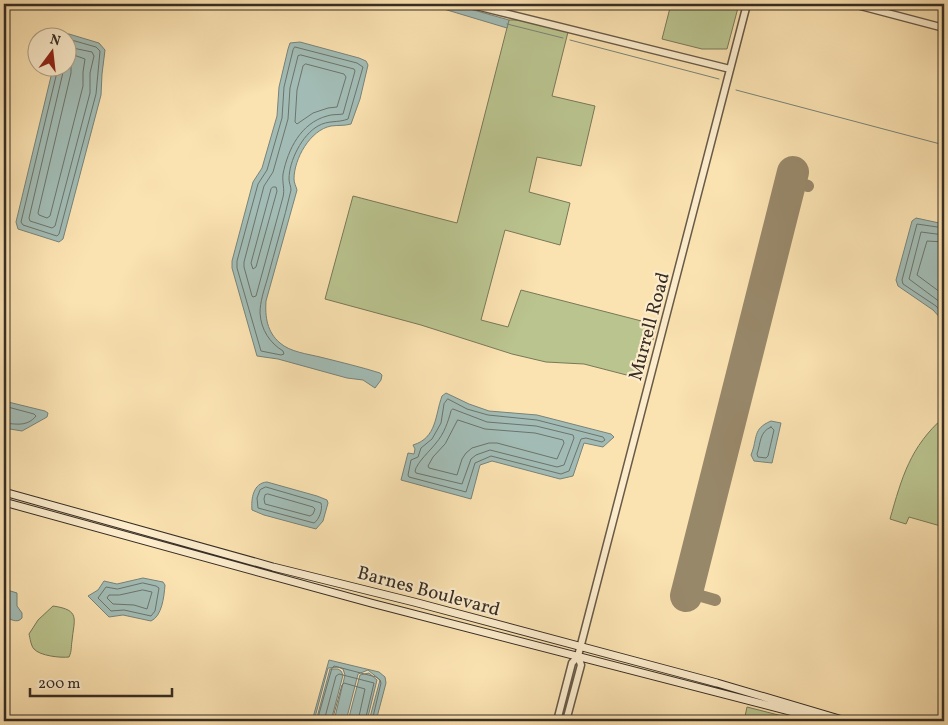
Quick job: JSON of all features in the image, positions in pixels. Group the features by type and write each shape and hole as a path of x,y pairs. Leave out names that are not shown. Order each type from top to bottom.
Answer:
{"main road":[{"name":"Barnes Boulevard","path":"4,492 270,568 464,615 708,681 846,721"},
{"name":"Barnes Boulevard","path":"4,502 397,610 828,721"},
{"path":"200,556 270,568"},
{"path":"256,572 270,568"},
{"path":"397,610 410,609 446,618 456,618 464,615"},
{"path":"457,625 468,621 535,638 545,637"}],"street":[{"path":"468,4 730,69"},
{"name":"Murrell Road","path":"557,721 572,663 578,656 747,4"},
{"path":"853,4 944,28"},
{"name":"Murrell Road","path":"566,721 581,665 578,656"}],"green space":[{"path":"671,4 739,4 727,49 702,49 662,39"},
{"path":"509,20 523,20 568,32 552,96 595,106 581,166 537,157 529,192 570,203 560,245 505,230 481,320 508,327 521,290 657,325 642,379 584,364 546,362 512,354 421,325 325,299 353,196 457,223"},
{"path":"944,417 944,527 909,517 906,524 890,519 903,476 915,451 932,428"},
{"path":"53,606 68,610 74,617 69,657 46,655 34,649 31,644 29,634 38,620"},
{"path":"747,707 802,721 744,721"}],"water":[{"path":"427,4 452,4 509,20 507,28"},
{"path":"78,37 99,43 105,50 101,95 63,239 59,242 18,229 16,222 51,78 78,78"},
{"path":"300,42 359,58 366,61 368,65 360,99 351,124 331,126 316,133 300,154 294,179 297,190 266,301 267,318 272,334 289,349 380,373 382,375 381,380 375,388 363,380 347,378 278,359 257,356 232,268 232,261 253,182 262,168 277,116 279,87 288,49 290,43"},
{"path":"916,218 944,224 944,322 933,310 898,286 896,280 912,221"},
{"path":"446,393 489,411 537,415 611,434 614,437 603,447 584,443 573,476 560,479 492,461 480,465 471,499 401,480 408,453 414,454 415,449 413,445 421,442 431,431 442,396"},
{"path":"4,401 45,411 48,413 47,417 22,431 4,428"},
{"path":"771,421 781,423 772,463 754,461 751,455 756,435 761,427"},
{"path":"267,482 327,500 328,503 323,521 316,529 252,510 252,501 256,488 262,483"},
{"path":"143,578 163,582 165,585 160,611 155,619 151,621 123,615 109,617 88,596 98,590 104,581 117,584"},
{"path":"4,589 17,593 17,606 22,613 22,618 18,621 4,616"},
{"path":"329,660 379,672 385,677 386,683 376,721 369,721 380,680 368,670 358,674 346,721 334,721 345,675 343,669 338,667 328,668 314,721 312,721"},
{"path":"330,669 338,669 343,675 331,721 316,721"},
{"path":"369,673 377,680 367,721 348,721 360,675"}],"waterway":[{"path":"507,24 563,38"},
{"path":"570,40 719,79"},
{"path":"736,90 944,145"}],"taxiway":[{"path":"791,180 808,186"},
{"path":"687,592 715,600"}],"runway":[{"path":"686,596 793,172"}]}
